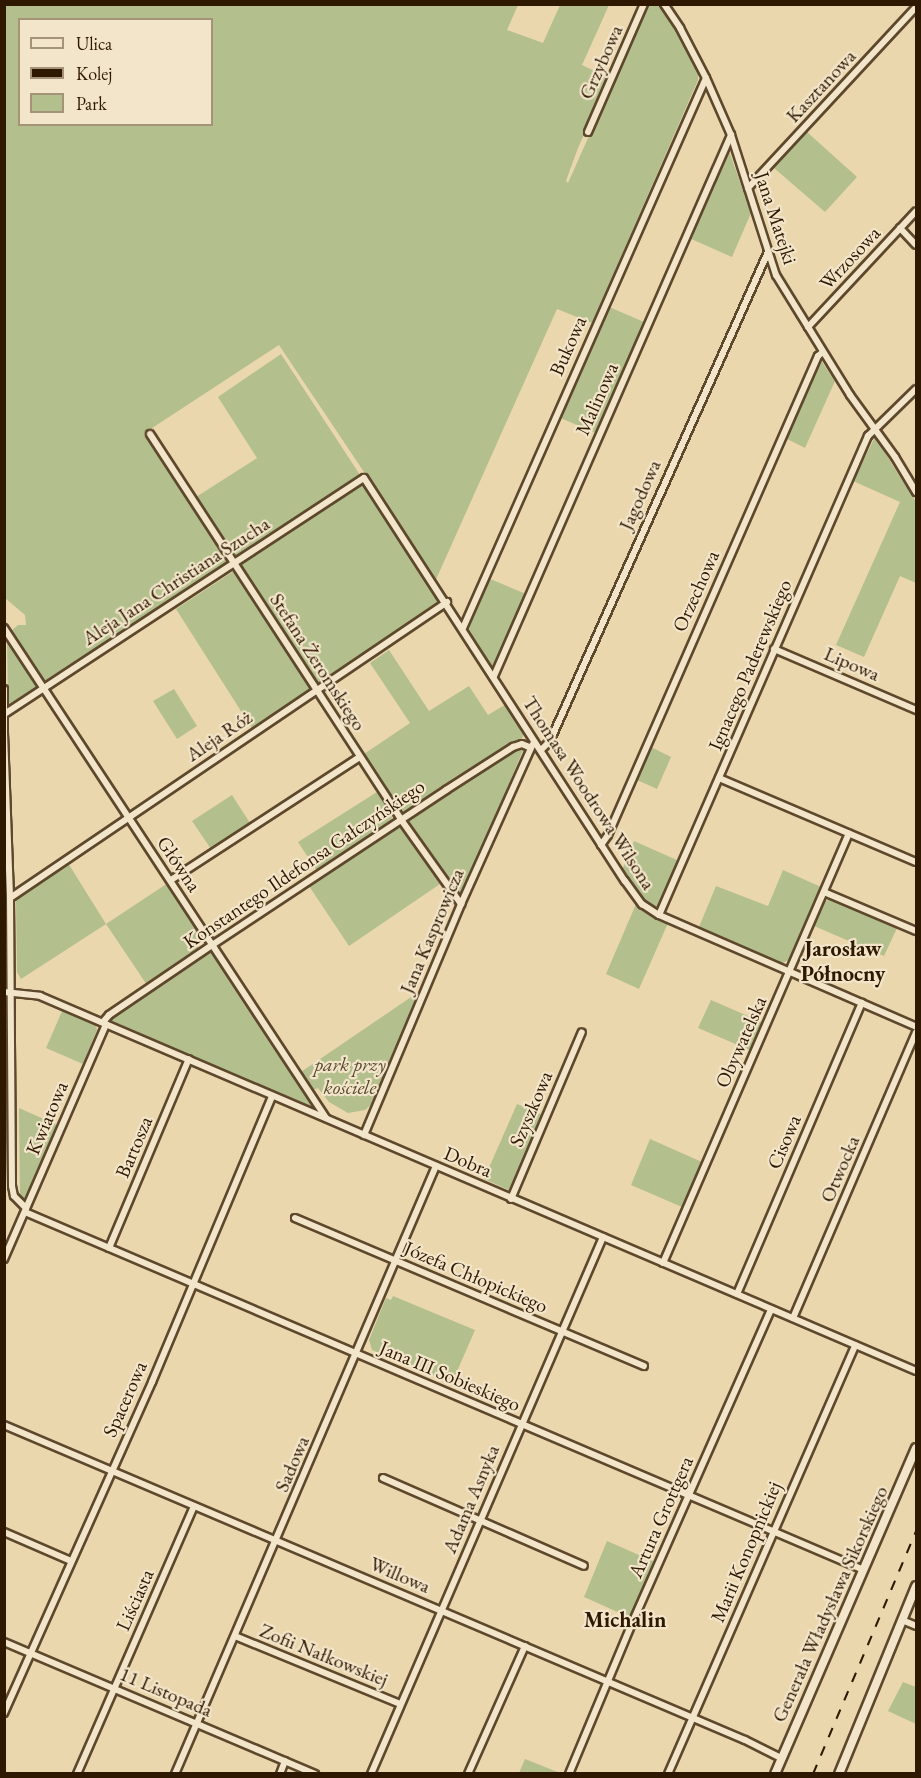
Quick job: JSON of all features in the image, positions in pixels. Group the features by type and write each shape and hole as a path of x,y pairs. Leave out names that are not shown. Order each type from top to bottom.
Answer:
{"main road":[{"name":"Generała Władysława Sikorskiego","path":"775,1773 916,1448"},
{"path":"833,1773 840,1769 916,1586"}],"street":[{"name":"Grzybowa","path":"588,132 644,4"},
{"name":"Jana Matejki","path":"664,4 680,28 706,78 730,135 776,274 823,352 916,492"},
{"name":"Kasztanowa","path":"748,188 916,7"},
{"name":"Bukowa","path":"463,628 706,78"},
{"name":"Malinowa","path":"494,676 730,135"},
{"name":"Wrzosowa","path":"808,327 916,211"},
{"path":"900,228 916,245"},
{"name":"Jagodowa","path":"541,750 550,741 768,252"},
{"name":"Orzechowa","path":"601,845 608,835 818,356 823,352"},
{"name":"Ignacego Paderewskiego","path":"659,915 868,436 916,389"},
{"name":"Stefana Żeromskiego","path":"150,434 360,757 461,904"},
{"name":"Thomasa Woodrowa Wilsona","path":"364,477 426,576 447,602 494,676 532,744 541,750 601,845 642,904 659,915 916,1027"},
{"name":"Aleja Jana Christiana Szucha","path":"6,713 364,477"},
{"name":"Aleja Róż","path":"10,898 447,602"},
{"name":"Główna","path":"4,628 326,1118"},
{"name":"Lipowa","path":"774,649 916,710"},
{"path":"4,688 10,898 8,992 12,1186 14,1196 25,1210"},
{"name":"Konstantego Ildefonsa Gałczyńskiego","path":"104,1023 109,1015 212,945 513,747 532,744"},
{"name":"Jana Kasprowicza","path":"364,1135 461,904 532,744"},
{"path":"171,880 360,757"},
{"path":"719,778 916,862"},
{"name":"Obywatelska","path":"663,1263 849,834"},
{"path":"824,892 916,931"},
{"name":"Dobra","path":"8,992 40,996 916,1371"},
{"name":"Cisowa","path":"737,1294 862,1003"},
{"name":"Kwiatowa","path":"4,1259 104,1023"},
{"name":"Szyszkowa","path":"511,1199 582,1032"},
{"name":"Otwocka","path":"793,1318 916,1032"},
{"name":"Bartosza","path":"109,1248 189,1059"},
{"name":"Spacerowa","path":"4,1713 152,1382 191,1284 272,1096"},
{"name":"Sadowa","path":"175,1773 397,1262 436,1166"},
{"name":"Jana III Sobieskiego","path":"25,1210 191,1284 864,1570"},
{"name":"Józefa Chłopickiego","path":"295,1218 645,1366"},
{"name":"Adama Asnyka","path":"371,1773 603,1237"},
{"name":"Artura Grottgera","path":"569,1773 771,1309"},
{"name":"Marii Konopnickiej","path":"668,1773 855,1345"},
{"name":"Willowa","path":"4,1425 525,1646 781,1758"},
{"path":"382,1478 584,1566"},
{"name":"Liściasta","path":"77,1773 194,1506"},
{"path":"4,1532 71,1562"},
{"path":"902,1620 916,1626"},
{"name":"Zofii Nałkowskiej","path":"235,1636 400,1704"},
{"name":"11 Listopada","path":"4,1642 315,1773"},
{"path":"468,1773 525,1646"},
{"path":"280,1773 285,1761"}],"green space":[{"path":"4,5 518,5 507,30 543,43 560,5 609,5 582,65 609,78 578,148 566,181 568,183 647,5 659,5 680,35 698,72 698,80 592,323 557,309 434,584 368,478 279,345 146,432 230,561 46,680 42,680 10,632 18,625 26,625 25,615 5,598"},
{"path":"807,132 857,177 825,212 774,168"},
{"path":"728,148 751,213 732,257 689,238"},
{"path":"607,306 644,322 596,433 558,417"},
{"path":"281,354 360,475 236,557 196,497 257,458 218,397"},
{"path":"820,359 835,381 805,448 785,438"},
{"path":"875,437 916,502 916,583 900,576 864,657 836,645 900,502 853,481"},
{"path":"364,483 440,601 319,685 240,565"},
{"path":"234,571 313,691 253,730 176,609"},
{"path":"488,578 526,594 492,669 466,630"},
{"path":"7,639 38,687 8,705"},
{"path":"389,650 429,711 469,686 488,715 508,703 525,729 522,739 407,814 403,813 364,754 410,723 370,663"},
{"path":"174,689 197,726 177,739 153,701"},
{"path":"651,747 671,757 657,789 637,780"},
{"path":"519,748 523,750 461,899 407,821"},
{"path":"377,792 392,815 391,823 317,871 298,842"},
{"path":"232,795 250,823 211,849 192,821"},
{"path":"401,825 440,884 349,946 309,886"},
{"path":"634,841 679,861 660,907 648,904 622,870"},
{"path":"68,863 106,924 21,979 17,972 16,901 21,893"},
{"path":"783,870 821,887 789,960 782,963 699,927 716,886 768,906"},
{"path":"168,883 199,932 198,952 147,985 106,924"},
{"path":"830,899 897,928 884,956 814,926 824,902"},
{"path":"636,904 644,912 668,923 639,989 606,974"},
{"path":"212,951 313,1107 312,1109 108,1019"},
{"name":"park przy kościele","path":"417,993 420,995 373,1103 365,1110 348,1113 329,1102 318,1088 313,1090 301,1072"},
{"path":"711,1000 764,1023 752,1051 698,1028"},
{"path":"63,1009 95,1023 97,1030 83,1064 46,1048"},
{"path":"517,1104 543,1115 511,1191 484,1179"},
{"path":"19,1108 57,1125 25,1201 20,1199"},
{"path":"650,1139 702,1162 682,1207 631,1185"},
{"path":"393,1296 475,1330 452,1383 372,1350 369,1340 386,1298 391,1300"},
{"path":"607,1541 655,1562 631,1618 584,1597"},
{"path":"903,1682 916,1687 916,1724 888,1711"},
{"path":"525,1759 560,1773 519,1773"}],"railway":[{"path":"813,1774 916,1531"}],"district":[{"name":"Jarosław Północny","path":"843,960"},
{"name":"Michalin","path":"625,1620"}]}
